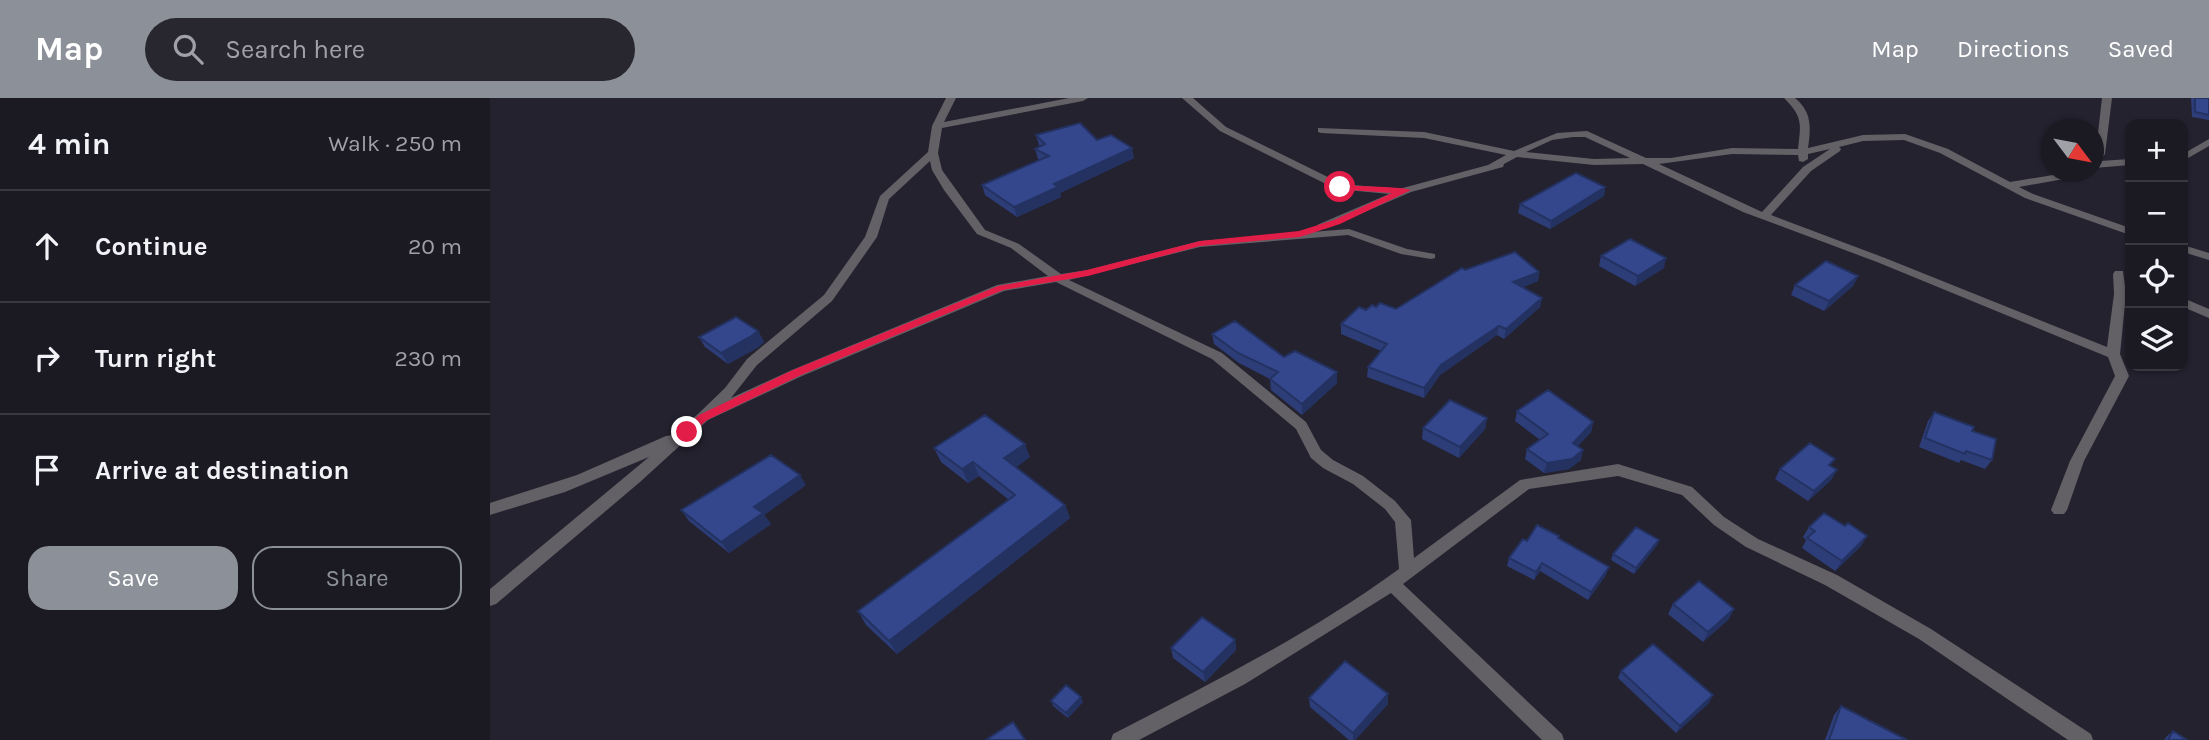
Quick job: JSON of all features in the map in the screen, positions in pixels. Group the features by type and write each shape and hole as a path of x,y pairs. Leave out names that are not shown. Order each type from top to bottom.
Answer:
{"street":[{"path":"951,98 937,126 933,153 937,170 949,190 981,232 1015,246 1059,279 1217,356 1301,426 1316,454 1328,464 1358,480 1390,505 1403,520 1407,574"},
{"path":"937,126 1083,98"},
{"path":"1187,98 1223,129 1340,187 1407,190"},
{"path":"1789,98 1799,105 1808,124 1803,152 1803,173"},
{"path":"2104,122 2107,98"},
{"path":"1321,131 1424,135 1518,154 1594,162 1671,161 1732,152 1803,152 1883,136 1905,137 1944,151 2029,196 2125,230"},
{"path":"1492,166 1544,139 1567,132 1587,134 1764,216 2113,354"},
{"path":"2188,155 2209,142"},
{"path":"1764,216 1803,173 1843,144"},
{"path":"490,599 687,432 730,391 752,362 828,298 872,237 884,198 933,153"},
{"path":"1300,234 1337,222 1407,190 1492,166 1538,157"},
{"path":"2104,163 2125,162"},
{"path":"2010,185 2041,180"},
{"path":"703,417 797,373 1001,288 1059,279 1200,244 1349,232 1405,251 1432,256"},
{"path":"2188,250 2209,257"},
{"path":"2059,510 2077,461 2122,376 2113,354 2125,290 2119,274"},
{"path":"2188,304 2209,314"},
{"path":"490,509 538,496 591,477 687,432"},
{"path":"1120,740 1239,678 1392,584 1525,484 1618,470 1687,492 1719,521 1752,543 1831,580 1925,634 2084,740"},
{"path":"1392,584 1555,740"}],"building":[{"path":"2195,98 2209,98 2209,115 2195,112"},
{"path":"1080,123 1097,140 1111,135 1132,148 1054,184 1058,187 1014,207 982,185 1049,156 1035,149 1045,144 1036,135"},
{"path":"1576,173 1605,187 1551,221 1520,204"},
{"path":"1630,239 1666,258 1638,276 1601,256"},
{"path":"1515,252 1539,272 1513,282 1542,298 1506,329 1499,326 1441,365 1424,388 1368,367 1387,344 1341,324 1359,307 1366,310 1380,303 1396,309 1462,268 1465,270"},
{"path":"1826,261 1858,276 1829,301 1795,285"},
{"path":"736,317 758,331 721,353 699,337"},
{"path":"1235,321 1284,357 1295,351 1337,372 1302,404 1270,379 1278,372 1238,353 1212,334"},
{"path":"1548,390 1593,422 1573,443 1583,450 1572,459 1547,463 1527,449 1548,434 1517,411"},
{"path":"1450,400 1487,418 1460,447 1423,428"},
{"path":"1934,412 1974,427 1972,431 1996,439 1992,460 1966,451 1965,454 1925,438"},
{"path":"985,415 1025,444 1004,458 1065,505 889,641 858,611 1015,495 973,462 962,469 934,448"},
{"path":"1810,443 1835,459 1829,465 1837,470 1814,491 1780,469"},
{"path":"771,455 800,475 754,507 763,513 721,542 681,510"},
{"path":"1824,513 1845,526 1848,523 1867,536 1842,561 1807,538 1815,531 1809,527"},
{"path":"1537,525 1609,567 1591,592 1542,563 1536,572 1509,558 1523,539 1527,541"},
{"path":"1636,527 1659,540 1636,568 1613,554"},
{"path":"1699,581 1734,609 1708,632 1673,604"},
{"path":"1202,617 1235,640 1203,672 1171,648"},
{"path":"1653,644 1713,695 1680,726 1621,671"},
{"path":"1345,661 1388,694 1353,733 1309,698"},
{"path":"1066,685 1081,697 1066,713 1051,701"},
{"path":"1841,706 1907,740 1829,740"},
{"path":"1013,722 1025,740 986,740"},
{"path":"2173,731 2187,740 2168,740"}],"route":[{"path":"687,432 703,417 797,373 1001,288 1088,273 1200,244 1300,234 1337,222 1407,190 1340,187"}]}
